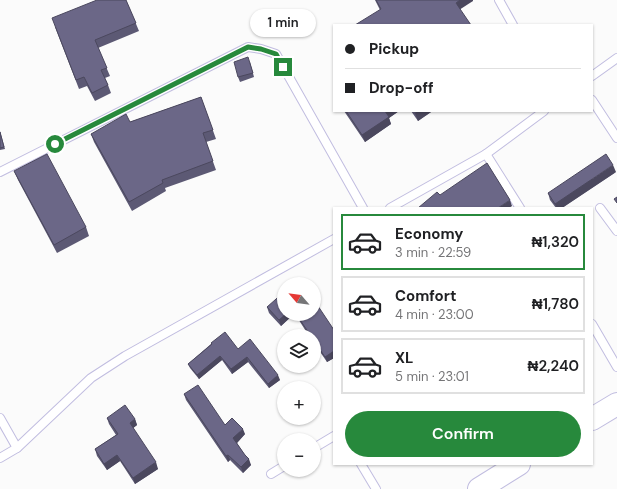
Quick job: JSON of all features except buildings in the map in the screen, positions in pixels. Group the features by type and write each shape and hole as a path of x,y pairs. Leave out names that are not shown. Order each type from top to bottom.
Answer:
{"main road":[{"path":"593,418 617,404"},
{"path":"479,489 517,465"}],"lane":[{"path":"499,0 512,24"},
{"path":"0,172 248,47 261,49 276,54 362,207"},
{"path":"593,75 617,58"},
{"path":"593,102 617,138"},
{"path":"392,207 486,154 543,112"},
{"path":"486,154 519,207"},
{"path":"600,208 617,231"},
{"path":"0,458 17,448 91,378 125,356 333,240"},
{"path":"593,326 617,367"},
{"path":"0,418 17,448"},
{"path":"321,444 333,437"},
{"path":"362,465 376,489"},
{"path":"271,474 277,470"}],"route":[{"path":"55,144 248,47 261,49 276,54 283,67"}]}
